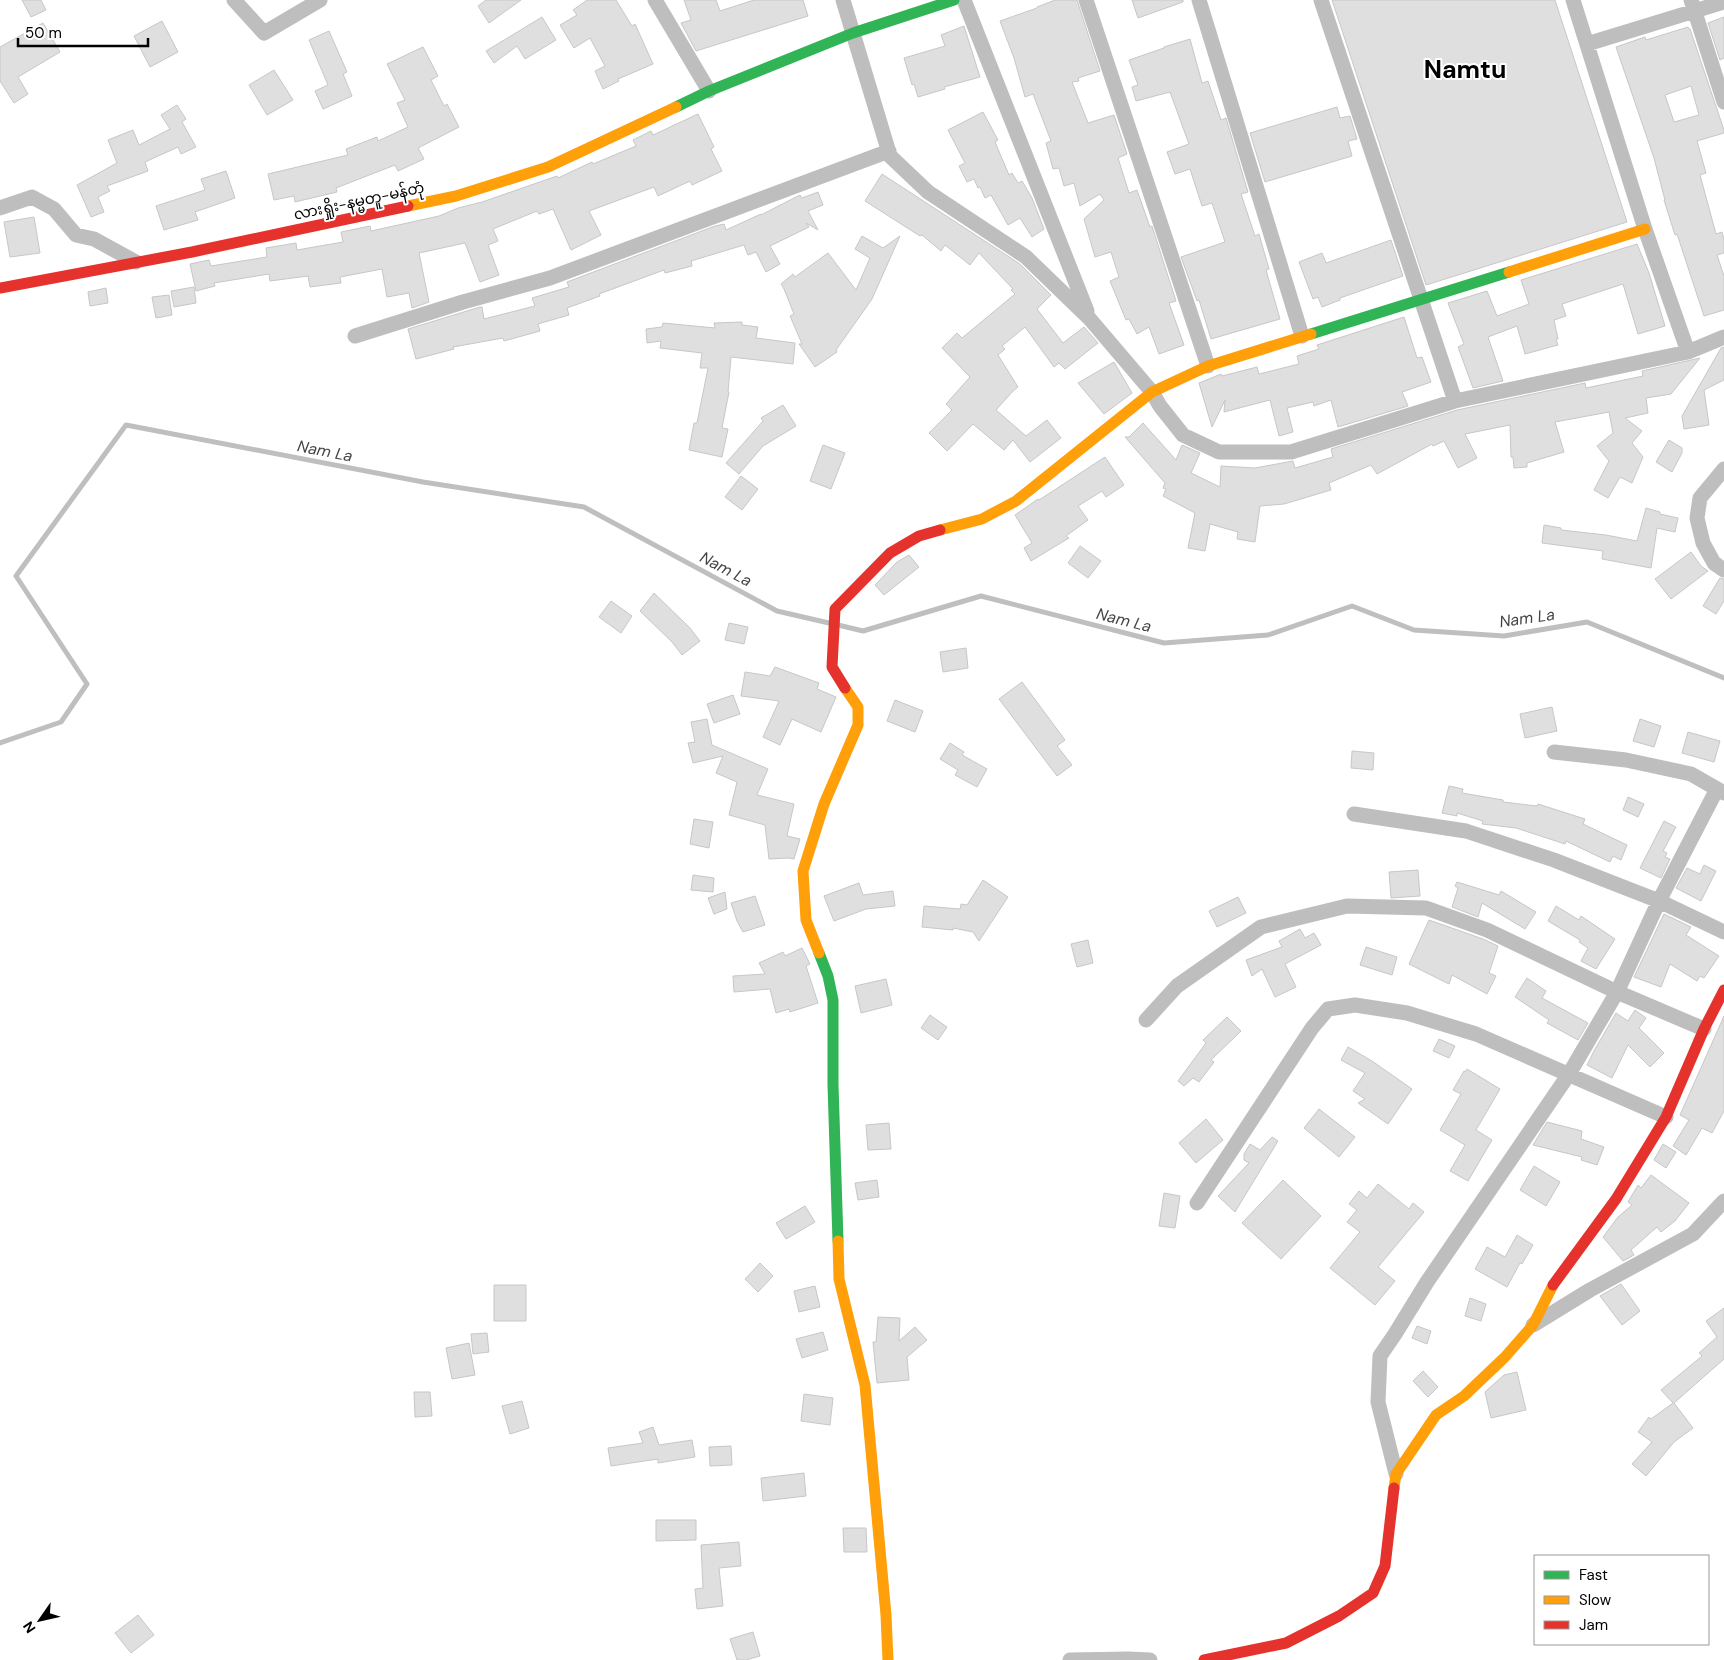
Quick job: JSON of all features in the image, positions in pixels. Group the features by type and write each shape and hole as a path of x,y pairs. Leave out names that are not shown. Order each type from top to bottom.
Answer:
{"street":[{"path":"234,0 264,33 320,0"},
{"path":"655,0 709,91"},
{"path":"843,0 890,156 928,192 1026,257 1089,318 1152,392 1160,406 1183,435 1219,452 1291,452 1455,401 1688,352 1724,338"},
{"name":"လားရှိုး-နမ္မတူ-မန်တုံ","path":"0,288 456,196 548,167 709,91 853,33 954,0"},
{"path":"964,0 1089,318"},
{"path":"1086,0 1208,366"},
{"path":"1200,0 1302,336"},
{"path":"1321,0 1455,401"},
{"path":"1573,0 1645,229 1688,352"},
{"path":"1587,44 1693,5 1724,2"},
{"path":"1693,5 1724,102"},
{"path":"355,336 463,302 550,278 889,151"},
{"path":"0,208 32,197 54,209 76,235 94,239 136,262"},
{"path":"888,1660 886,1615 864,1385 839,1279 833,1085 833,1000 828,976 806,920 804,881 804,871 824,804 858,725 858,706 832,667 835,609 890,553 919,536 982,519 1016,501 1152,392 1208,366 1645,229"},
{"path":"1724,469 1700,498 1697,518 1703,543 1714,563 1724,570"},
{"path":"1204,1660 1286,1643 1339,1616 1372,1594 1385,1566 1396,1474 1378,1402 1380,1356 1427,1282 1569,1074 1617,992 1659,901 1721,791 1691,774 1626,760 1554,752"},
{"path":"1354,814 1466,831 1554,860 1659,901 1724,932"},
{"path":"1146,1020 1177,986 1261,927 1346,906 1426,908 1487,930 1617,992 1704,1029"},
{"path":"1396,1474 1436,1415 1464,1396 1505,1357 1532,1325 1552,1287 1616,1199 1666,1117 1704,1029 1724,990"},
{"path":"1197,1203 1312,1028 1328,1010 1355,1005 1407,1013 1476,1034 1666,1117"},
{"path":"1532,1325 1590,1290 1693,1234 1724,1201"},
{"path":"1070,1660 1150,1660"}],"building":[{"path":"22,0 41,0 46,10 31,17"},
{"path":"486,0 521,0 489,23 478,6"},
{"path":"587,0 616,0 632,26 635,24 653,64 618,79 619,81 603,89 595,71 605,66 590,38 574,48 560,25 577,15 573,10"},
{"path":"684,0 716,0 720,11 754,0 803,0 808,16 696,51 681,23 691,20"},
{"path":"1055,0 1077,0 1100,71 1078,78 1079,81 1072,82 1088,123 1114,115 1127,154 1118,158 1129,193 1137,190 1150,227 1152,226 1176,301 1169,303 1184,345 1159,354 1149,327 1137,334 1129,319 1126,320 1110,281 1119,277 1111,252 1095,257 1084,219 1104,200 1100,194 1080,206 1074,183 1064,186 1059,168 1053,169 1046,143 1051,141 1033,94 1025,97 1014,58 1000,21"},
{"path":"1132,0 1183,0 1183,2 1138,18"},
{"path":"1332,0 1555,0 1627,222 1426,285"},
{"path":"542,17 556,40 525,59 517,46 494,63 486,51"},
{"path":"1724,17 1724,58 1720,60 1708,23"},
{"path":"162,21 178,52 150,67 134,36"},
{"path":"43,23 60,52 18,77 28,94 14,103 0,81 0,47"},
{"path":"964,26 980,77 944,87 945,89 918,97 914,84 912,85 904,58 945,46 941,35"},
{"path":"1688,27 1690,29 1724,130 1724,133 1697,141 1706,173 1700,175 1716,234 1722,232 1724,240 1724,253 1717,255 1724,276 1724,310 1704,316 1677,234 1675,235 1654,158 1616,47 1645,37 1646,40","holes":["1691,86 1699,115 1674,122 1665,95"]},
{"path":"329,31 347,72 343,74 352,96 323,109 315,91 328,85 309,40"},
{"path":"1190,39 1202,83 1208,81 1221,120 1226,118 1248,192 1241,194 1255,236 1259,234 1269,269 1266,270 1280,319 1211,339 1199,300 1197,301 1181,257 1225,242 1212,203 1202,206 1190,169 1175,174 1167,152 1189,144 1170,92 1136,101 1132,87 1138,85 1129,60"},
{"path":"423,47 438,76 431,80 444,106 447,104 459,127 418,148 424,159 398,171 395,165 336,188 337,192 295,202 294,196 274,200 268,174 348,155 346,149 377,137 378,141 408,127 397,103 405,100 387,64"},
{"path":"274,70 293,100 267,115 249,85"},
{"path":"177,105 186,119 182,122 196,147 181,154 178,147 145,162 148,171 107,186 110,191 98,197 104,212 91,217 77,185 117,163 108,140 133,130 139,145 170,129 161,115"},
{"path":"1337,107 1340,118 1350,116 1357,139 1348,141 1352,156 1265,182 1250,133"},
{"path":"983,112 998,140 995,142 1009,175 1012,173 1018,183 1022,181 1032,198 1044,229 1032,237 1020,218 1008,225 991,195 985,198 974,179 967,182 959,166 965,163 948,130"},
{"path":"698,114 714,147 711,149 722,171 692,185 690,181 658,196 654,187 589,211 601,235 571,250 553,209 539,214 537,211 493,229 498,241 488,245 499,275 480,282 465,243 419,253 429,302 418,306 412,308 409,293 387,297 382,269 340,277 341,283 310,287 308,276 270,281 269,274 214,283 215,286 196,291 190,264 209,260 211,266 267,257 266,248 296,243 297,250 343,242 341,232 370,226 371,231 439,216 557,176 558,178 592,162 593,164 636,146 633,140 651,131 653,135"},
{"path":"226,171 235,198 195,212 198,220 164,230 156,206 205,190 201,179"},
{"path":"882,174 1020,264 1051,295 1037,309 1063,343 1084,327 1098,343 1065,369 1059,363 1054,367 1025,327 1002,346 1005,349 998,355 1018,387 996,410 1026,436 1047,420 1061,438 1030,462 1013,440 1004,450 973,424 947,451 929,433 952,410 946,404 970,377 942,348 957,333 962,338 1015,294 1011,290 1013,289 979,253 970,265 945,245 941,251 922,235 920,236 865,201"},
{"path":"818,192 823,205 808,211 818,230 806,223 809,227 770,246 780,264 766,272 756,252 748,255 744,245 691,261 692,266 665,273 664,270 599,294 600,296 567,308 569,315 538,324 540,331 504,341 503,338 453,347 454,349 416,359 408,329 480,307 482,307 484,319 535,306 532,298 569,287 567,282 715,226 724,224 726,230 800,195 802,198"},
{"path":"34,217 40,253 10,257 4,222"},
{"path":"862,236 883,248 900,236 872,299 836,350 837,352 815,367 799,344 802,344 790,316 794,314 781,284 793,274 795,277 828,253 856,290 870,258 855,249"},
{"path":"1391,240 1403,276 1340,298 1340,300 1322,307 1318,297 1313,299 1299,262 1322,253 1326,263"},
{"path":"1637,244 1649,273 1665,326 1638,334 1623,284 1562,304 1566,316 1554,320 1558,345 1525,354 1517,326 1488,337 1503,381 1473,388 1458,347 1464,344 1448,303 1487,291 1497,316 1529,304 1521,280"},
{"path":"194,287 196,303 174,307 171,291"},
{"path":"106,288 108,303 90,306 88,292"},
{"path":"169,295 172,315 156,318 152,297"},
{"path":"1404,317 1417,358 1422,357 1431,382 1402,392 1408,406 1338,427 1331,400 1314,406 1313,402 1287,408 1293,432 1279,436 1270,400 1224,412 1225,400 1212,427 1199,383 1221,374 1222,376 1257,367 1259,374 1299,364 1297,356 1319,349 1317,345"},
{"path":"742,322 742,325 758,327 756,338 795,343 793,364 731,357 729,392 722,428 728,429 722,457 689,450 694,423 697,423 708,368 700,368 702,353 660,348 661,341 647,343 646,329 662,327 663,323 715,328 714,323"},
{"path":"1724,347 1724,380 1704,390 1709,425 1684,429 1682,416 1721,348"},
{"path":"1700,358 1671,394 1646,398 1648,413 1625,418 1642,431 1632,443 1643,457 1632,483 1620,477 1608,498 1594,490 1609,461 1597,446 1613,433 1609,412 1555,422 1564,452 1527,463 1527,467 1514,468 1513,457 1511,457 1510,425 1465,434 1477,458 1458,468 1444,441 1433,446 1432,444 1377,474 1371,465 1329,483 1331,490 1284,504 1260,506 1255,542 1237,539 1238,532 1210,524 1205,551 1188,548 1195,513 1163,496 1166,489 1163,488 1165,483 1125,437 1129,437 1143,423 1176,460 1182,445 1200,453 1191,473 1220,487 1221,466 1255,468 1293,461 1295,468 1333,457 1331,449 1457,410 1585,383 1586,388 1643,376 1642,371"},
{"path":"1114,362 1132,393 1104,414 1078,383"},
{"path":"783,405 796,426 763,446 739,474 726,463 763,421 761,418"},
{"path":"1669,440 1682,448 1682,453 1672,472 1656,462"},
{"path":"823,445 845,453 831,489 810,481"},
{"path":"1105,457 1124,485 1106,497 1102,491 1078,506 1088,520 1066,536 1069,538 1031,561 1024,548 1032,543 1015,515"},
{"path":"741,476 758,489 742,510 725,497"},
{"path":"1646,508 1660,512 1660,514 1678,518 1675,532 1657,528 1651,568 1602,559 1603,551 1542,543 1544,525 1561,528 1561,530 1637,541"},
{"path":"1080,546 1101,561 1088,578 1068,563"},
{"path":"1691,552 1701,566 1708,571 1671,599 1655,579"},
{"path":"909,555 919,567 884,595 875,585 897,562"},
{"path":"1720,578 1724,579 1724,601 1716,614 1703,606"},
{"path":"654,593 690,628 700,641 682,655 672,642 640,611"},
{"path":"611,601 632,616 621,633 599,617"},
{"path":"729,623 748,627 744,644 725,640"},
{"path":"966,648 968,668 943,672 940,652"},
{"path":"775,667 819,683 817,689 836,697 821,732 792,719 780,745 763,737 779,701 741,696 745,672 770,676"},
{"path":"1022,682 1065,740 1057,746 1072,765 1057,776 999,699"},
{"path":"733,695 740,714 714,723 707,704"},
{"path":"895,700 923,711 915,732 887,721"},
{"path":"1552,707 1557,731 1525,738 1520,714"},
{"path":"707,719 712,745 768,769 757,795 794,804 787,836 800,839 794,859 769,859 765,825 729,815 737,782 716,773 723,756 693,763 688,743 695,742 691,722"},
{"path":"1640,719 1661,726 1654,747 1633,741"},
{"path":"1688,732 1720,741 1714,762 1682,753"},
{"path":"950,743 964,752 962,755 987,769 977,787 955,775 958,770 940,759"},
{"path":"1352,751 1374,753 1373,770 1351,768"},
{"path":"1449,786 1463,789 1462,793 1503,800 1503,802 1537,806 1538,804 1585,819 1583,824 1627,845 1621,860 1613,856 1610,862 1566,841 1565,844 1516,828 1482,824 1483,821 1457,813 1457,816 1442,813"},
{"path":"1628,797 1644,804 1638,817 1623,810"},
{"path":"694,819 713,822 709,848 690,844"},
{"path":"1664,821 1676,827 1663,851 1667,853 1665,857 1670,859 1661,878 1640,868"},
{"path":"1704,865 1716,871 1701,901 1676,888 1687,868 1700,874"},
{"path":"1418,870 1420,896 1391,898 1389,872"},
{"path":"693,875 714,878 713,892 691,890"},
{"path":"983,880 1008,897 979,941 973,932 953,928 953,930 922,927 924,906 960,909 961,904 967,905"},
{"path":"1457,882 1499,895 1501,891 1536,912 1525,929 1482,903 1478,917 1452,907 1458,888 1455,886"},
{"path":"859,883 863,895 893,891 895,906 866,909 834,921 824,896"},
{"path":"725,892 727,909 714,914 708,898"},
{"path":"755,896 765,925 743,932 731,903"},
{"path":"1238,897 1246,913 1217,927 1209,911"},
{"path":"1556,906 1579,920 1581,916 1615,939 1596,969 1581,961 1588,948 1579,942 1580,940 1548,921"},
{"path":"1664,914 1691,927 1686,935 1719,956 1704,978 1700,976 1697,981 1670,964 1661,987 1634,977"},
{"path":"1429,920 1498,946 1489,973 1496,976 1487,994 1452,975 1449,984 1409,964"},
{"path":"1300,929 1305,938 1314,933 1321,945 1285,964 1296,987 1275,997 1262,969 1252,976 1246,960 1282,947 1279,941"},
{"path":"1088,940 1093,963 1077,967 1071,944"},
{"path":"1366,947 1397,957 1392,975 1360,965"},
{"path":"802,948 810,964 806,966 818,1003 790,1012 789,1009 776,1013 770,989 734,992 733,976 765,974 759,963 783,952 785,956"},
{"path":"1527,978 1546,991 1542,998 1588,1023 1578,1040 1547,1023 1549,1020 1515,997"},
{"path":"886,979 892,1005 861,1013 855,986"},
{"path":"1635,1010 1646,1018 1639,1028 1664,1053 1650,1067 1628,1045 1612,1078 1587,1065 1616,1013 1628,1021"},
{"path":"930,1015 947,1027 938,1040 921,1028"},
{"path":"1724,1016 1724,1111 1712,1133 1702,1128 1686,1155 1673,1146 1689,1120 1680,1115"},
{"path":"1227,1017 1241,1031 1211,1060 1214,1062 1199,1082 1193,1078 1184,1086 1178,1081 1206,1043 1203,1040"},
{"path":"1439,1039 1455,1046 1449,1058 1433,1051"},
{"path":"1348,1047 1412,1089 1388,1124 1358,1103 1365,1099 1353,1091 1365,1073 1341,1060"},
{"path":"1467,1069 1500,1089 1476,1130 1492,1140 1468,1181 1450,1171 1465,1145 1440,1130 1461,1094 1453,1090"},
{"path":"1319,1109 1355,1137 1339,1157 1304,1128"},
{"path":"1206,1119 1223,1140 1196,1163 1179,1143"},
{"path":"1547,1122 1582,1131 1581,1139 1604,1147 1597,1165 1581,1160 1582,1157 1533,1145"},
{"path":"889,1123 891,1149 868,1150 866,1125"},
{"path":"1272,1137 1278,1141 1235,1212 1218,1196 1249,1163 1244,1160 1244,1154 1250,1144 1260,1150"},
{"path":"1663,1144 1676,1152 1666,1168 1654,1160"},
{"path":"1534,1166 1560,1182 1546,1206 1520,1190"},
{"path":"1651,1175 1689,1203 1675,1221 1661,1232 1657,1227 1631,1250 1634,1255 1623,1261 1603,1237 1618,1217 1632,1205 1628,1202 1638,1185 1641,1188"},
{"path":"877,1180 879,1197 858,1200 855,1183"},
{"path":"1283,1180 1321,1216 1281,1259 1242,1223"},
{"path":"1378,1184 1409,1209 1413,1203 1424,1212 1378,1267 1395,1281 1375,1305 1330,1268 1360,1232 1347,1222 1357,1210 1349,1204 1359,1191 1367,1198"},
{"path":"1164,1193 1180,1196 1175,1228 1159,1226"},
{"path":"805,1206 815,1222 786,1239 776,1223"},
{"path":"1517,1235 1533,1245 1522,1264 1520,1263 1507,1287 1475,1269 1487,1247 1505,1257"},
{"path":"760,1263 773,1276 758,1292 745,1279"},
{"path":"1621,1284 1640,1311 1622,1325 1600,1296"},
{"path":"494,1285 526,1285 526,1321 494,1321"},
{"path":"815,1286 820,1307 799,1312 794,1291"},
{"path":"1470,1298 1486,1304 1481,1321 1465,1316"},
{"path":"1724,1308 1724,1359 1674,1403 1693,1428 1674,1442 1646,1476 1632,1464 1652,1442 1638,1432 1649,1417 1651,1419 1673,1403 1661,1390 1702,1356 1699,1353 1717,1337 1706,1321"},
{"path":"878,1317 900,1318 899,1341 915,1327 927,1340 907,1357 909,1380 877,1383 873,1342 876,1342"},
{"path":"1417,1326 1431,1331 1427,1344 1412,1338"},
{"path":"823,1332 828,1350 802,1358 796,1339"},
{"path":"487,1333 489,1352 473,1354 471,1334"},
{"path":"469,1343 475,1375 452,1379 446,1348"},
{"path":"1423,1371 1438,1387 1428,1397 1413,1381"},
{"path":"1517,1372 1526,1410 1491,1418 1485,1392 1504,1375"},
{"path":"414,1392 430,1392 432,1416 415,1417"},
{"path":"804,1394 833,1398 830,1425 801,1421"},
{"path":"522,1401 529,1428 510,1434 502,1406"},
{"path":"653,1427 659,1445 692,1440 695,1457 658,1463 658,1459 611,1466 608,1448 643,1443 639,1432"},
{"path":"731,1446 732,1465 710,1466 709,1447"},
{"path":"804,1473 806,1496 763,1501 761,1478"},
{"path":"656,1520 696,1520 696,1540 656,1541"},
{"path":"843,1528 866,1528 867,1552 844,1552"},
{"path":"739,1542 741,1566 719,1568 723,1606 697,1609 695,1589 703,1588 701,1545"},
{"path":"138,1615 154,1635 131,1653 115,1633"},
{"path":"753,1632 760,1656 746,1660 737,1660 730,1639"}],"waterway":[{"name":"Nam La","path":"0,743 61,722 87,684 16,576 126,425 423,482 584,507 777,611 829,623"},
{"name":"Nam La","path":"838,625 863,631 981,596 1164,643 1268,635 1352,606 1414,630 1504,636 1587,622 1724,678"}],"traffic: fast":[{"path":"676,107 709,91 853,33 954,0"},
{"path":"1311,334 1509,272"},
{"path":"819,953 828,976 833,1000 833,1085 838,1241"}],"traffic: slow":[{"path":"408,206 456,196 548,167 676,107"},
{"path":"1509,272 1645,229"},
{"path":"940,530 982,519 1016,501 1152,392 1208,366 1311,334"},
{"path":"819,953 806,920 803,871 824,804 858,725 858,707 845,688"},
{"path":"838,1241 839,1279 865,1385 886,1615 888,1660"},
{"path":"1394,1488 1396,1474 1436,1415 1464,1396 1505,1357 1533,1325 1553,1285"}],"traffic: jam":[{"path":"0,288 192,252 408,206"},
{"path":"845,688 832,667 835,609 890,553 919,536 940,530"},
{"path":"1553,1285 1616,1199 1666,1117 1704,1029 1724,990"},
{"path":"1204,1660 1286,1643 1339,1616 1373,1593 1385,1566 1394,1488"}],"district":[{"name":"Namtu","path":"1465,69"}]}
